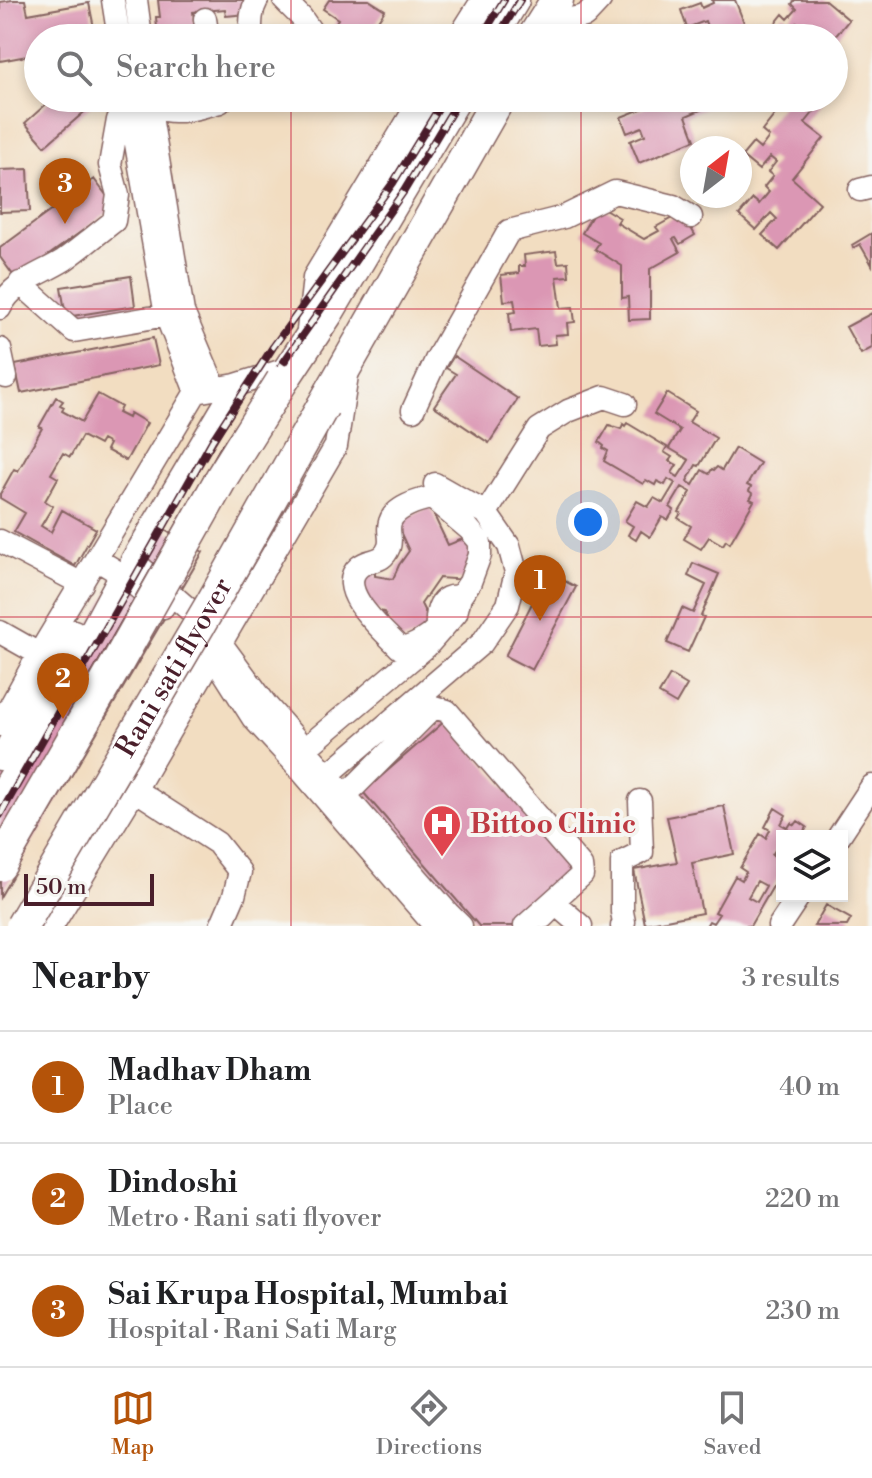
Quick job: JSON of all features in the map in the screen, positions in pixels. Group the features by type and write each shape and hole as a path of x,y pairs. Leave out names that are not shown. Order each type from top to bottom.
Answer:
{"highway":[{"path":"498,24 513,0"},
{"name":"Rani sati flyover","path":"0,865 222,477 335,300 447,112"},
{"name":"Rani sati flyover","path":"22,926 212,603 491,112"}],"main road":[{"path":"471,24 486,0"},
{"path":"295,360 317,278 417,112"}],"street":[{"path":"113,0 117,24"},
{"path":"136,0 139,24"},
{"path":"251,24 253,6 257,0"},
{"path":"284,0 306,24"},
{"path":"544,21 585,16 600,0"},
{"path":"0,308 20,283 62,261 114,221 118,195 110,165 118,120 128,112"},
{"path":"141,112 175,314 216,388"},
{"path":"413,410 436,360 509,231 564,217 615,192 673,206 691,217"},
{"path":"20,283 74,331 175,314"},
{"path":"0,349 6,377"},
{"path":"52,926 336,446 350,359"},
{"path":"0,759 109,567 216,388 295,360"},
{"path":"216,388 132,560 208,626 217,649 260,712 405,878 435,926"},
{"path":"486,513 539,429 568,411 604,397 625,404"},
{"path":"321,781 482,643 508,605 516,572 509,546 486,513 435,484"},
{"path":"299,755 427,646 456,613 460,597 470,582 480,555 480,542 469,529 432,498 419,500 395,514 390,522 389,546 382,558 358,567 352,577 352,591 359,604 400,648 405,649 431,635 437,628 436,614 447,598 460,597"},
{"path":"0,541 82,584"},
{"path":"109,567 217,649"},
{"path":"0,725 82,584 109,567"},
{"path":"0,793 36,732 109,567"},
{"path":"0,632 39,654"},
{"path":"339,801 434,707 447,711 581,866 582,875 525,926"},
{"path":"843,830 872,786"},
{"path":"135,790 217,843 240,872 221,926"},
{"path":"622,926 622,862 642,852 640,801"},
{"path":"405,878 461,926"},
{"path":"779,926 795,902"},
{"path":"533,926 552,908 559,907 581,926"}],"building":[{"path":"25,0 28,14 89,3 93,24 24,24 24,57 0,61 0,2"},
{"path":"158,0 246,0 247,14 226,16 225,9 193,12 194,24 157,24 156,17 160,17"},
{"path":"329,0 369,0 385,10 376,24 335,24 338,19 323,9"},
{"path":"712,0 735,0 744,24 706,24 705,21 686,24 681,10 700,3 702,8 713,3"},
{"path":"795,0 825,0 849,20 846,24 775,24 783,14 788,19 797,9 792,4"},
{"path":"37,112 84,112 45,146 25,123"},
{"path":"634,112 696,112 686,116 694,136 680,136 680,146 639,163 630,141 645,135 642,127 627,133 621,117"},
{"path":"777,112 814,112 805,123 824,138 792,178 820,203 779,250 762,235 777,219 771,213 756,230 739,215 745,208 752,208 753,199 759,204 769,192 764,187 773,176 768,172 776,162 770,157 759,170 752,164 752,144 760,149 769,137 762,131"},
{"path":"28,169 30,211 0,212 0,170"},
{"path":"94,179 115,207 16,279 0,257 0,248"},
{"path":"598,205 620,218 617,223 644,239 659,231 656,227 674,217 684,216 695,235 680,244 676,238 673,239 680,252 650,269 650,319 629,320 628,297 622,298 622,266 595,249 599,243 582,233"},
{"path":"872,233 872,265 860,244 853,248 852,245"},
{"path":"556,251 558,263 568,262 569,276 557,277 561,308 573,307 575,322 567,323 568,334 555,335 556,344 538,346 536,329 511,332 509,313 516,312 514,300 504,301 501,275 519,273 519,266 525,266 524,255"},
{"path":"131,276 135,306 66,317 61,287"},
{"path":"872,313 872,348 861,354 846,327"},
{"path":"153,338 159,365 21,393 15,365"},
{"path":"454,356 518,399 489,443 434,406 456,374 446,368"},
{"path":"667,393 696,411 689,422 716,438 687,481 693,485 702,470 709,474 717,467 722,470 735,448 760,463 747,485 753,494 750,499 754,501 730,543 726,540 723,545 709,537 701,549 684,539 691,526 678,518 691,492 682,487 670,507 674,510 668,520 662,517 650,537 641,531 636,540 628,535 633,526 625,521 637,501 648,507 654,498 663,503 675,483 668,479 665,485 657,481 655,485 646,480 643,484 604,461 608,451 599,442 609,425 621,429 627,423 667,447 664,452 672,457 669,461 677,465 672,473 678,477 689,460 669,448 680,430 654,414"},
{"path":"98,394 121,407 118,413 128,418 130,413 147,423 126,461 106,450 109,444 102,440 99,445 82,436 70,457 63,453 51,474 58,478 45,501 53,506 41,526 51,532 62,510 96,529 75,566 14,532 25,513 0,498 0,494 14,469 18,471 56,397 63,401 60,405 64,407 62,411 82,422"},
{"path":"430,507 448,545 460,540 476,542 467,580 439,578 421,604 434,630 399,642 384,612 365,607 362,571 393,579 409,551 396,523"},
{"path":"151,521 203,552 0,897 0,777"},
{"path":"693,563 719,574 688,652 667,643 682,608 693,613 706,585 688,576"},
{"path":"548,572 576,587 532,670 505,656"},
{"path":"670,675 687,685 676,704 659,694"},
{"path":"446,720 578,872 515,926 479,926 363,792"},
{"path":"724,806 734,854 692,863 702,913 645,924 634,870 677,862 667,817"},
{"path":"775,808 786,815 781,824 788,828 798,821 807,827 805,830 776,830 776,848 772,855 776,857 776,881 750,926 706,926 709,921 713,923 719,914 715,912 735,876 742,880 746,872 740,868 760,834 766,838 770,830 765,827","holes":["757,881 766,886 757,902 748,897"]},
{"path":"826,905 851,919 847,926 814,926"}],"railway":[{"path":"489,24 504,0"},
{"path":"505,24 520,0"},
{"path":"0,815 212,441 273,347 393,183 436,112"},
{"path":"0,841 224,447 404,191 452,112"}],"place":[{"name":"Sai Krupa Hospital, Mumbai","path":"65,224"},
{"name":"Madhav Dham","path":"540,621"},
{"name":"Dindoshi","path":"63,719"},
{"name":"Bittoo Clinic","path":"442,858"}]}
